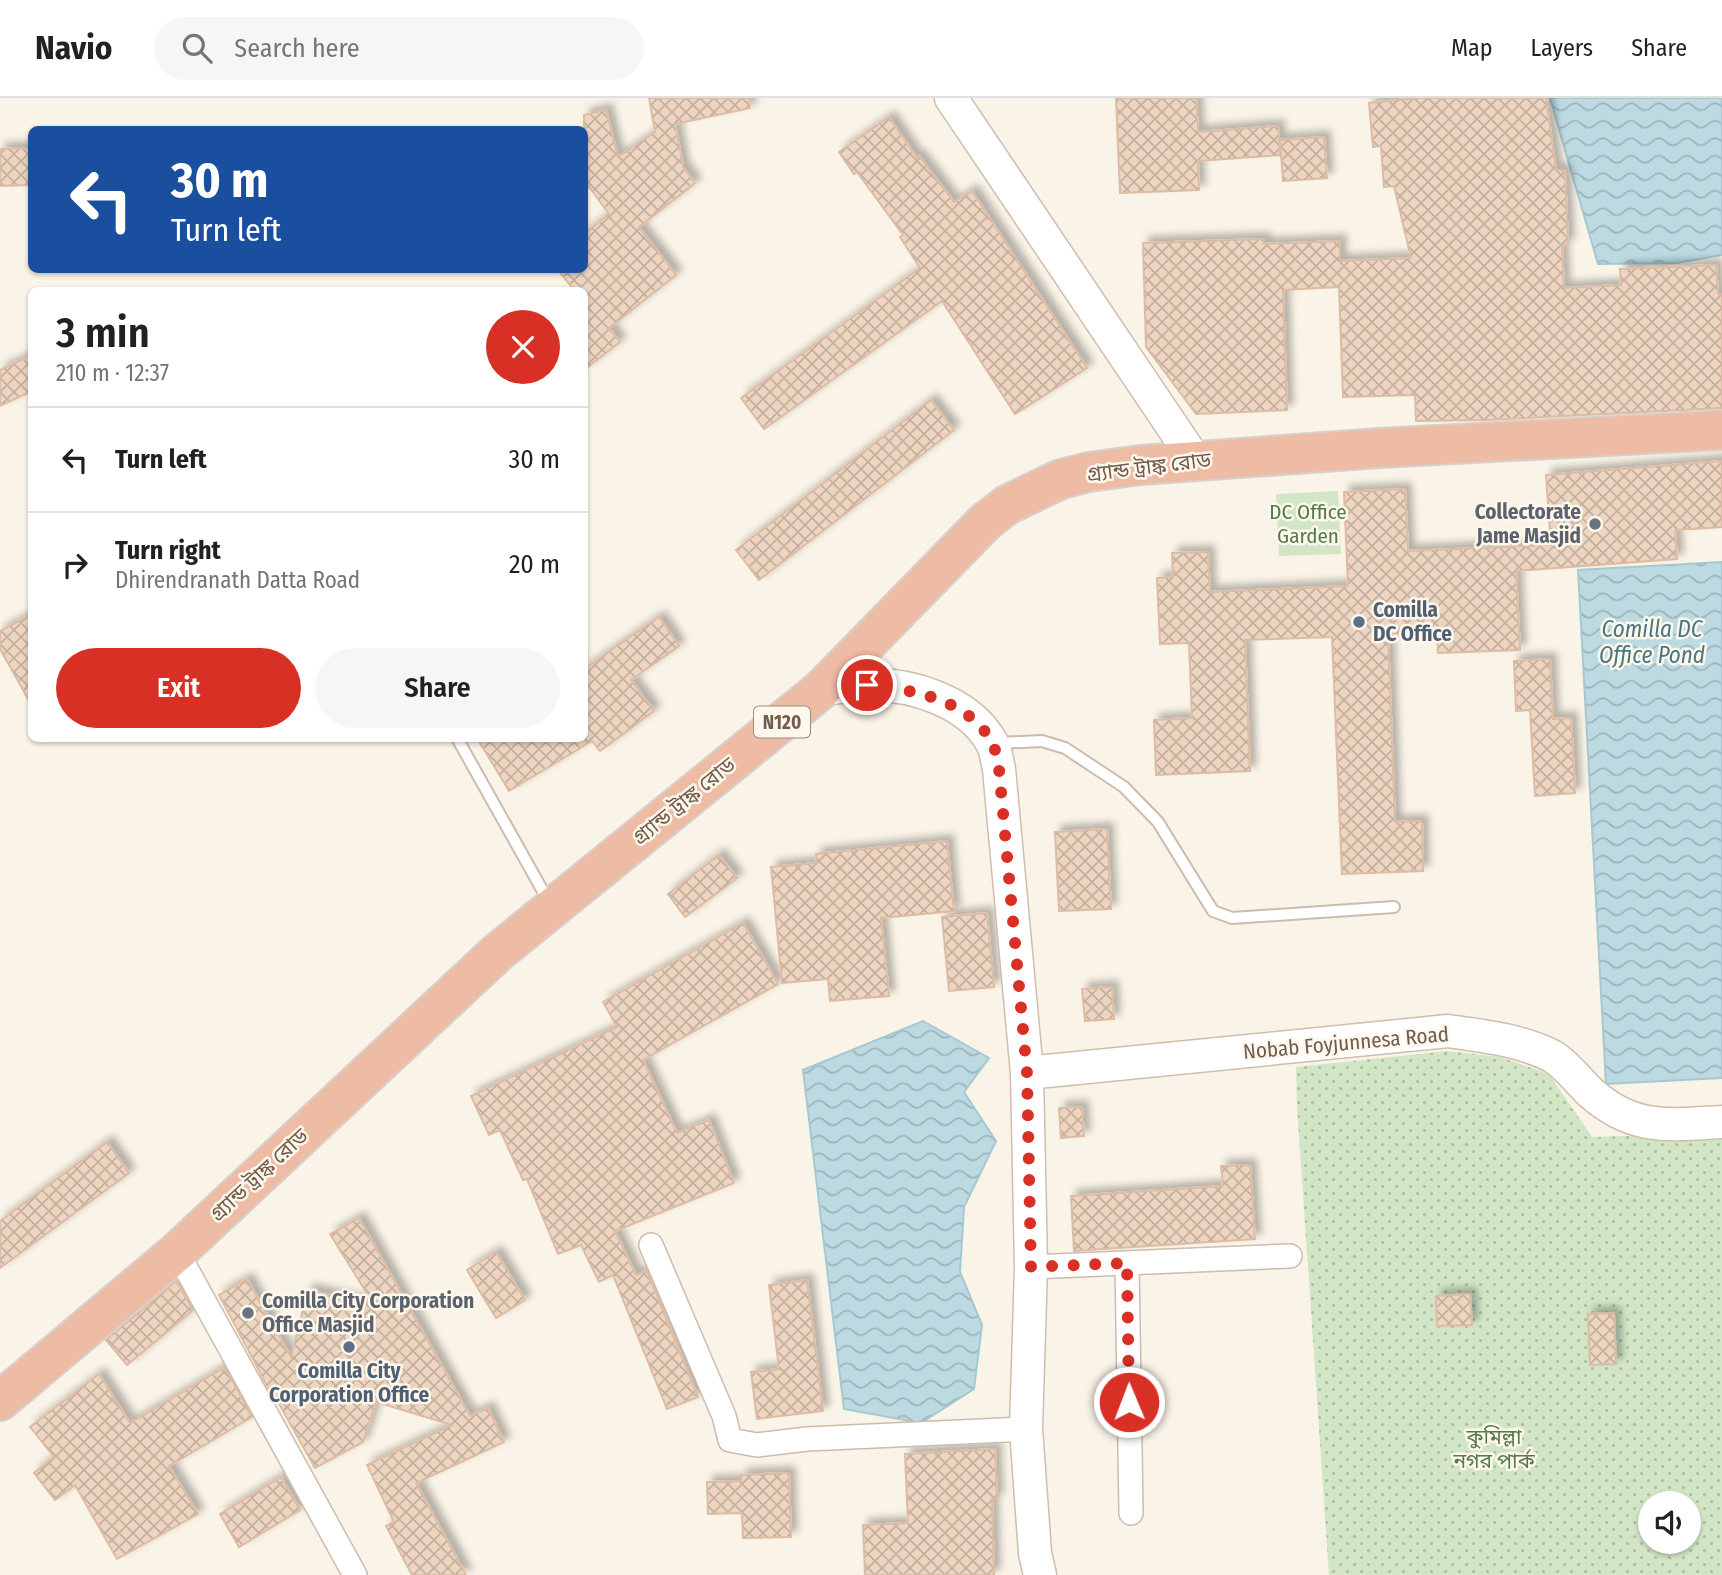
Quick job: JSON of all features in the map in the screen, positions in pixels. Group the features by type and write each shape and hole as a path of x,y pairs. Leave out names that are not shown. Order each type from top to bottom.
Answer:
{"highway":[{"name":"গ্র্যান্ড ট্রাঙ্ক রোড","path":"0,1401 177,1252 497,953 822,689 985,522 1031,491 1089,472 1195,460 1722,430"}],"street":[{"path":"959,100 1195,460"},
{"path":"822,689 867,685 909,689 946,702 972,718 993,744 999,769 1027,1073 1031,1267 1027,1429 1035,1553 1040,1575"},
{"name":"Nobab Foyjunnesa Road","path":"1027,1073 1448,1031 1508,1040 1554,1057 1601,1102 1627,1118 1662,1125 1722,1122"},
{"path":"651,1245 724,1416 730,1440 757,1445 807,1439 1027,1429"},
{"path":"177,1252 355,1575"},
{"path":"1031,1267 1290,1256"},
{"path":"1127,1263 1131,1513"}],"lane":[{"path":"993,744 1042,741 1065,748 1124,787 1158,822 1213,911 1222,916 1232,918 1394,907"},
{"path":"459,742 552,907"}],"green space":[{"name":"DC Office Garden","path":"1338,491 1341,554 1279,556 1276,494"},
{"name":"কুমিল্লা নগর পার্ক","path":"1447,1051 1500,1057 1549,1074 1592,1137 1722,1133 1722,1575 1329,1575 1296,1067","holes":["1470,1294 1471,1325 1437,1326 1436,1296","1613,1313 1616,1363 1590,1365 1588,1315"]}],"water":[{"path":"1550,98 1722,98 1722,255 1677,263 1598,264"},
{"name":"Comilla DC Office Pond","path":"1722,562 1722,1078 1606,1084 1578,570"},
{"path":"923,1021 989,1058 964,1092 996,1141 964,1207 960,1272 982,1325 974,1389 921,1423 844,1409 803,1070"}],"building":[{"path":"649,98 749,98 750,108 675,124 683,167 695,183 639,227 676,275 609,328 620,342 588,367 588,287 572,287 560,273 588,273 588,231 609,214 588,185 588,126 584,126 584,115 606,110 618,157 655,132"},
{"path":"1116,98 1196,98 1198,132 1278,126 1280,155 1198,161 1199,190 1120,193"},
{"path":"1421,98 1546,98 1556,170 1565,170 1568,244 1562,245 1564,288 1621,285 1620,269 1716,265 1718,294 1722,294 1722,408 1416,421 1415,395 1343,397 1339,287 1283,290 1287,410 1196,414 1146,347 1143,243 1264,239 1264,244 1340,241 1340,261 1411,258 1394,186 1384,187 1381,146 1373,147 1369,103"},
{"path":"889,117 917,158 919,156 954,202 972,191 1087,368 1015,414 942,301 764,429 741,398 920,268 900,237 903,235 839,152"},
{"path":"1324,137 1327,178 1283,181 1280,140"},
{"path":"28,148 28,185 0,186 0,149"},
{"path":"28,357 28,393 0,406 0,370"},
{"path":"931,400 954,430 759,580 736,550"},
{"path":"1722,461 1722,527 1675,530 1677,559 1516,571 1520,650 1438,653 1437,633 1388,634 1395,822 1422,821 1423,871 1342,874 1332,637 1245,640 1250,771 1156,775 1154,720 1192,718 1189,643 1160,644 1157,578 1173,577 1172,553 1208,552 1210,592 1348,586 1344,492 1405,489 1408,551 1551,545 1546,475"},
{"path":"28,616 28,699 0,649 0,631"},
{"path":"659,617 679,646 631,680 654,711 600,751 592,741 509,791 479,742 588,742 588,666"},
{"path":"1550,659 1553,719 1571,718 1575,793 1535,796 1530,710 1516,711 1514,661"},
{"path":"1107,829 1111,909 1059,911 1055,832"},
{"path":"947,841 954,911 881,918 889,996 830,1001 828,979 782,983 771,867 817,863 816,854"},
{"path":"719,855 737,878 685,917 668,894"},
{"path":"987,913 994,987 949,991 942,917"},
{"path":"743,923 778,984 643,1060 677,1133 709,1120 734,1183 615,1231 636,1275 647,1271 698,1397 667,1409 613,1275 599,1282 581,1245 558,1254 527,1179 523,1180 500,1130 489,1135 471,1096 617,1027 603,1002"},
{"path":"1112,987 1114,1019 1085,1021 1082,989"},
{"path":"1082,1107 1084,1136 1061,1138 1059,1108"},
{"path":"107,1142 129,1173 0,1268 0,1221"},
{"path":"1250,1165 1255,1239 1074,1251 1071,1196 1223,1186 1221,1166"},
{"path":"359,1218 470,1416 488,1408 504,1442 416,1483 466,1575 412,1575 386,1526 394,1522 367,1465 452,1425 376,1402 363,1442 315,1468 278,1402 276,1403 219,1295 247,1279 291,1357 308,1290 374,1305 330,1234"},
{"path":"496,1252 525,1300 496,1318 467,1270"},
{"path":"807,1280 823,1411 757,1419 751,1372 779,1369 769,1285"},
{"path":"176,1281 193,1310 127,1365 106,1340"},
{"path":"1470,1294 1472,1325 1437,1326 1436,1296"},
{"path":"1614,1313 1616,1364 1590,1365 1588,1314"},
{"path":"225,1367 252,1417 169,1466 198,1514 117,1559 75,1485 55,1500 34,1473 54,1457 30,1427 99,1374 130,1423"},
{"path":"995,1449 997,1499 992,1499 994,1575 865,1575 863,1525 908,1523 905,1454"},
{"path":"789,1473 791,1537 743,1538 742,1513 708,1514 707,1482 741,1481 741,1475"},
{"path":"281,1477 300,1510 239,1547 220,1514"}],"place":[{"name":"Collectorate Jame Masjid","path":"1595,524"},
{"name":"Comilla DC Office","path":"1359,622"},
{"name":"Comilla City Corporation Office Masjid","path":"248,1313"},
{"name":"Comilla City Corporation Office","path":"349,1347"}],"route":[{"path":"867,685 909,689 946,702 972,718 993,744 999,769 1027,1073 1031,1267 1127,1263 1129,1402"}]}
